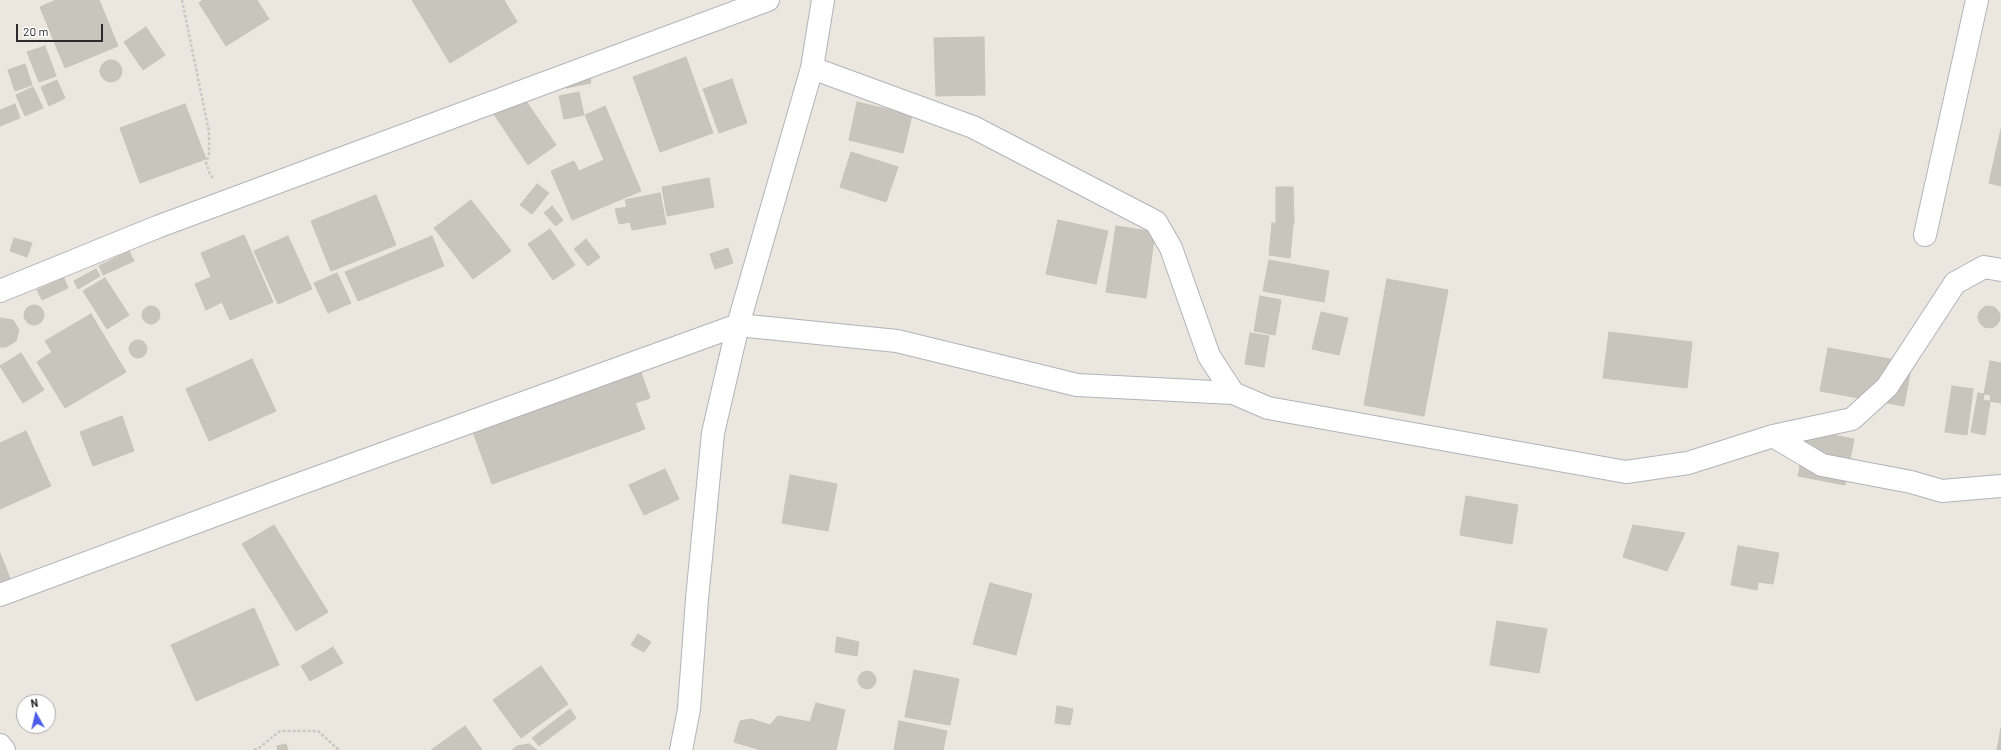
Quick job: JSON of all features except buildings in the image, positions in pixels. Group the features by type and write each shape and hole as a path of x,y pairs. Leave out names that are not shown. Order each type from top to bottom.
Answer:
{"street":[{"path":"0,291 157,227 768,0"},
{"path":"681,750 689,709 697,599 713,433 738,325 812,68 823,0"},
{"path":"1925,235 1977,0"},
{"path":"812,68 973,127 1156,222 1171,248 1209,356 1233,393"},
{"path":"0,595 291,487 738,325 897,341 1077,386 1233,393 1268,408 1626,472 1688,463 1773,436 1852,419 1887,387 1955,284 1984,267 2001,270"},
{"path":"1773,436 1822,465 1911,482 1942,491 2001,486"},
{"path":"0,745 4,750"}],"path":[{"path":"182,0 210,132 209,154 206,163 210,174 233,199"},
{"path":"254,750 259,748 280,731 318,731 339,750"}]}
